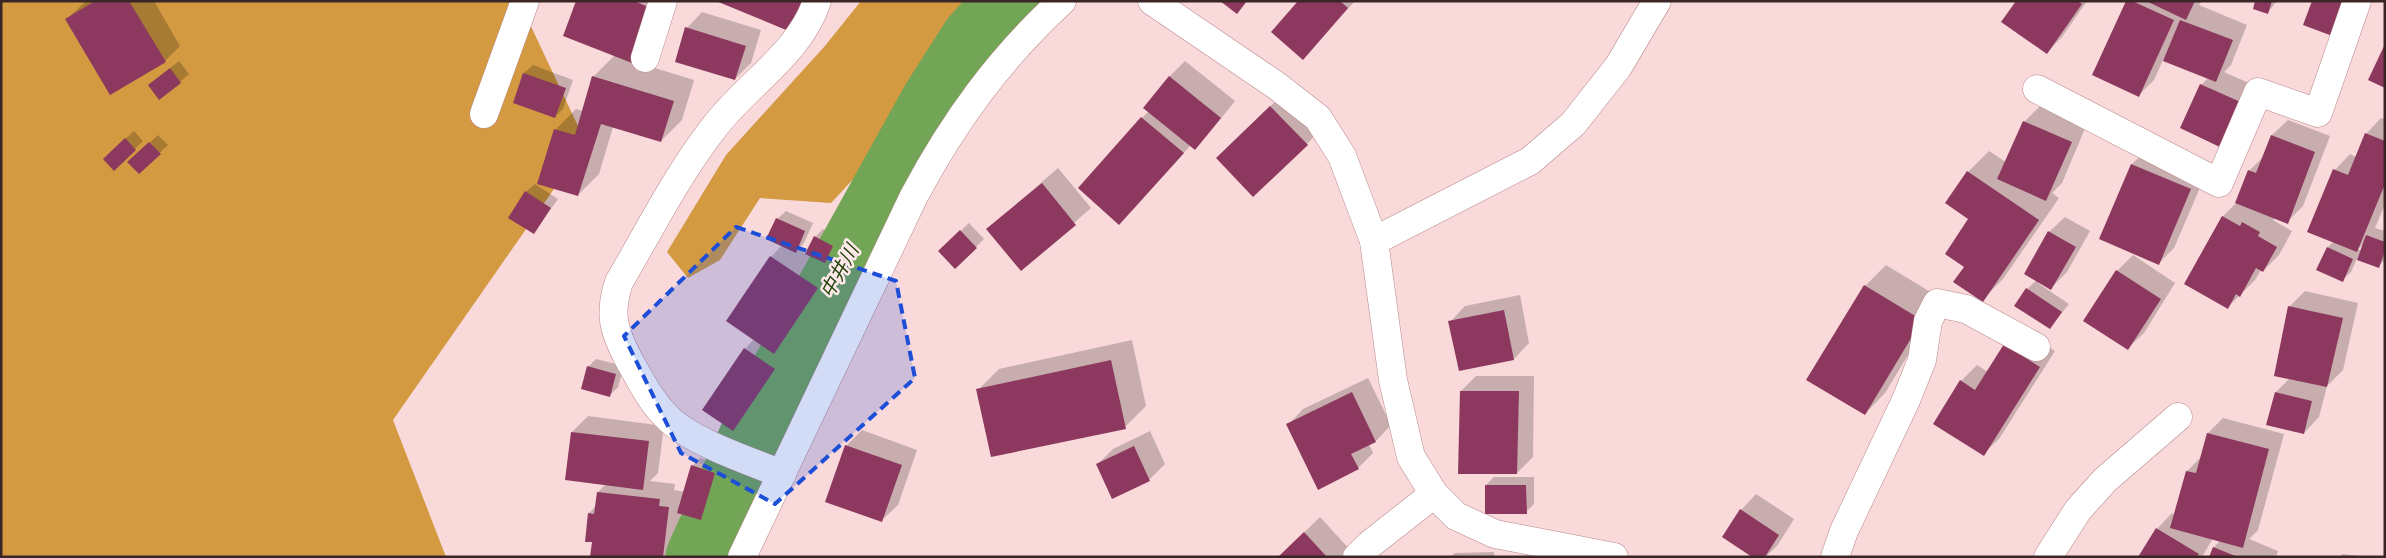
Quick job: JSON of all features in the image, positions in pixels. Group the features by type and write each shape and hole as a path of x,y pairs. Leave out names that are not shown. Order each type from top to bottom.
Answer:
{"street":[{"path":"484,114 524,1"},
{"path":"645,58 663,1"},
{"path":"774,470 692,435 667,418 651,399 620,342 613,320 612,301 619,282 679,177 713,128 802,32 817,1"},
{"path":"742,557 774,470 940,146 980,88 1041,20 1062,1"},
{"path":"1152,1 1277,86 1318,118 1342,156 1374,241 1393,380 1411,457 1434,494 1456,516 1495,534 1614,557"},
{"path":"1374,241 1530,161 1573,124 1618,67 1657,1"},
{"path":"2037,90 2219,183 2258,92 2318,113 2356,1"},
{"path":"1835,557 1844,531 1906,400 1922,360 1928,321 1937,304 1966,309 2036,347"},
{"path":"2048,557 2078,510 2105,480 2178,417"},
{"path":"1357,557 1369,545 1434,494"}],"highlighted area":[{"path":"736,227 896,281 915,378 775,504 681,453 624,336"}],"shaded area":[{"path":"1,1 519,1 586,143 393,420 446,557 1,557"},
{"path":"861,1 993,1 910,89 872,159 831,203 760,198 720,260 688,278 667,252 726,155 824,47"}],"building":[{"path":"95,1 129,1 166,62 110,95 65,19"},
{"path":"576,1 634,1 653,9 632,63 563,36"},
{"path":"716,1 803,1 791,32"},
{"path":"1220,1 1247,1 1237,14"},
{"path":"1298,1 1340,1 1348,8 1303,60 1271,32"},
{"path":"2016,1 2078,1 2082,4 2047,54 2001,22"},
{"path":"2126,1 2132,1 2174,20 2139,97 2092,75"},
{"path":"2146,1 2195,1 2186,20"},
{"path":"2255,1 2272,1 2268,14 2253,9"},
{"path":"2312,1 2339,1 2347,4 2335,37 2303,25"},
{"path":"2180,20 2233,40 2216,82 2163,61"},
{"path":"685,27 746,46 735,80 675,62"},
{"path":"2385,44 2385,88 2368,80"},
{"path":"170,68 181,83 159,100 148,85"},
{"path":"523,73 566,88 555,118 513,103"},
{"path":"592,76 674,101 661,142 601,124 578,196 537,184 554,129 575,135"},
{"path":"1169,76 1221,118 1195,150 1143,108"},
{"path":"2200,84 2245,104 2224,149 2180,128"},
{"path":"1270,106 1308,145 1253,197 1216,158"},
{"path":"1141,117 1184,153 1119,225 1078,188"},
{"path":"2023,121 2072,142 2046,201 1997,179"},
{"path":"2365,133 2385,141 2385,184 2357,252 2307,232 2333,169 2348,175"},
{"path":"2271,135 2315,152 2288,224 2235,203 2248,170 2256,173"},
{"path":"125,138 136,150 114,171 103,159"},
{"path":"149,142 161,154 139,174 127,162"},
{"path":"2131,164 2191,189 2159,265 2099,239"},
{"path":"1967,171 2039,220 1983,302 1953,282 1964,267 1945,254 1968,219 1945,203"},
{"path":"1042,183 1076,225 1021,271 986,229"},
{"path":"525,191 551,208 534,234 508,218"},
{"path":"2222,216 2240,226 2242,222 2260,232 2258,236 2277,247 2263,272 2256,268 2240,297 2236,294 2228,309 2184,284"},
{"path":"776,218 805,231 796,253 766,239"},
{"path":"960,230 977,248 955,269 938,251"},
{"path":"2048,231 2076,247 2051,290 2024,274"},
{"path":"2366,235 2385,242 2385,251 2379,268 2357,260"},
{"path":"814,236 833,246 825,263 805,254"},
{"path":"2327,247 2353,259 2343,282 2316,270"},
{"path":"770,256 818,288 774,354 726,321"},
{"path":"2116,270 2161,299 2128,350 2083,321"},
{"path":"1864,285 1922,320 1865,415 1806,380"},
{"path":"2026,288 2062,312 2050,329 2014,306"},
{"path":"2288,306 2343,318 2327,387 2274,376"},
{"path":"1504,310 1514,360 1459,371 1448,321"},
{"path":"2004,344 2040,367 1984,456 1933,424 1960,380 1975,390"},
{"path":"744,348 775,369 733,431 702,410"},
{"path":"1111,360 1126,429 991,457 976,389"},
{"path":"587,366 616,374 610,397 581,389"},
{"path":"1460,391 1519,391 1517,474 1458,474"},
{"path":"1352,392 1376,442 1351,454 1359,469 1318,490 1286,424"},
{"path":"2275,392 2312,401 2304,434 2266,425"},
{"path":"571,432 649,441 643,490 565,480"},
{"path":"2207,433 2269,449 2243,548 2170,528 2186,471 2196,473"},
{"path":"845,445 902,465 882,522 825,502"},
{"path":"1134,446 1150,481 1112,499 1096,464"},
{"path":"691,465 715,473 701,520 677,513"},
{"path":"1485,485 1526,485 1527,514 1485,514"},
{"path":"597,492 660,499 659,506 669,507 663,557 590,557 592,542 585,542 588,513 594,514"},
{"path":"1740,509 1779,535 1765,557 1752,557 1722,537"},
{"path":"2156,528 2199,554 2197,557 2138,557"},
{"path":"1304,532 1327,557 1278,557"},
{"path":"2213,547 2238,557 2209,557"}],"waterway":[{"name":"中井川","path":"698,557 769,397 934,100 973,39 1007,1"}]}
